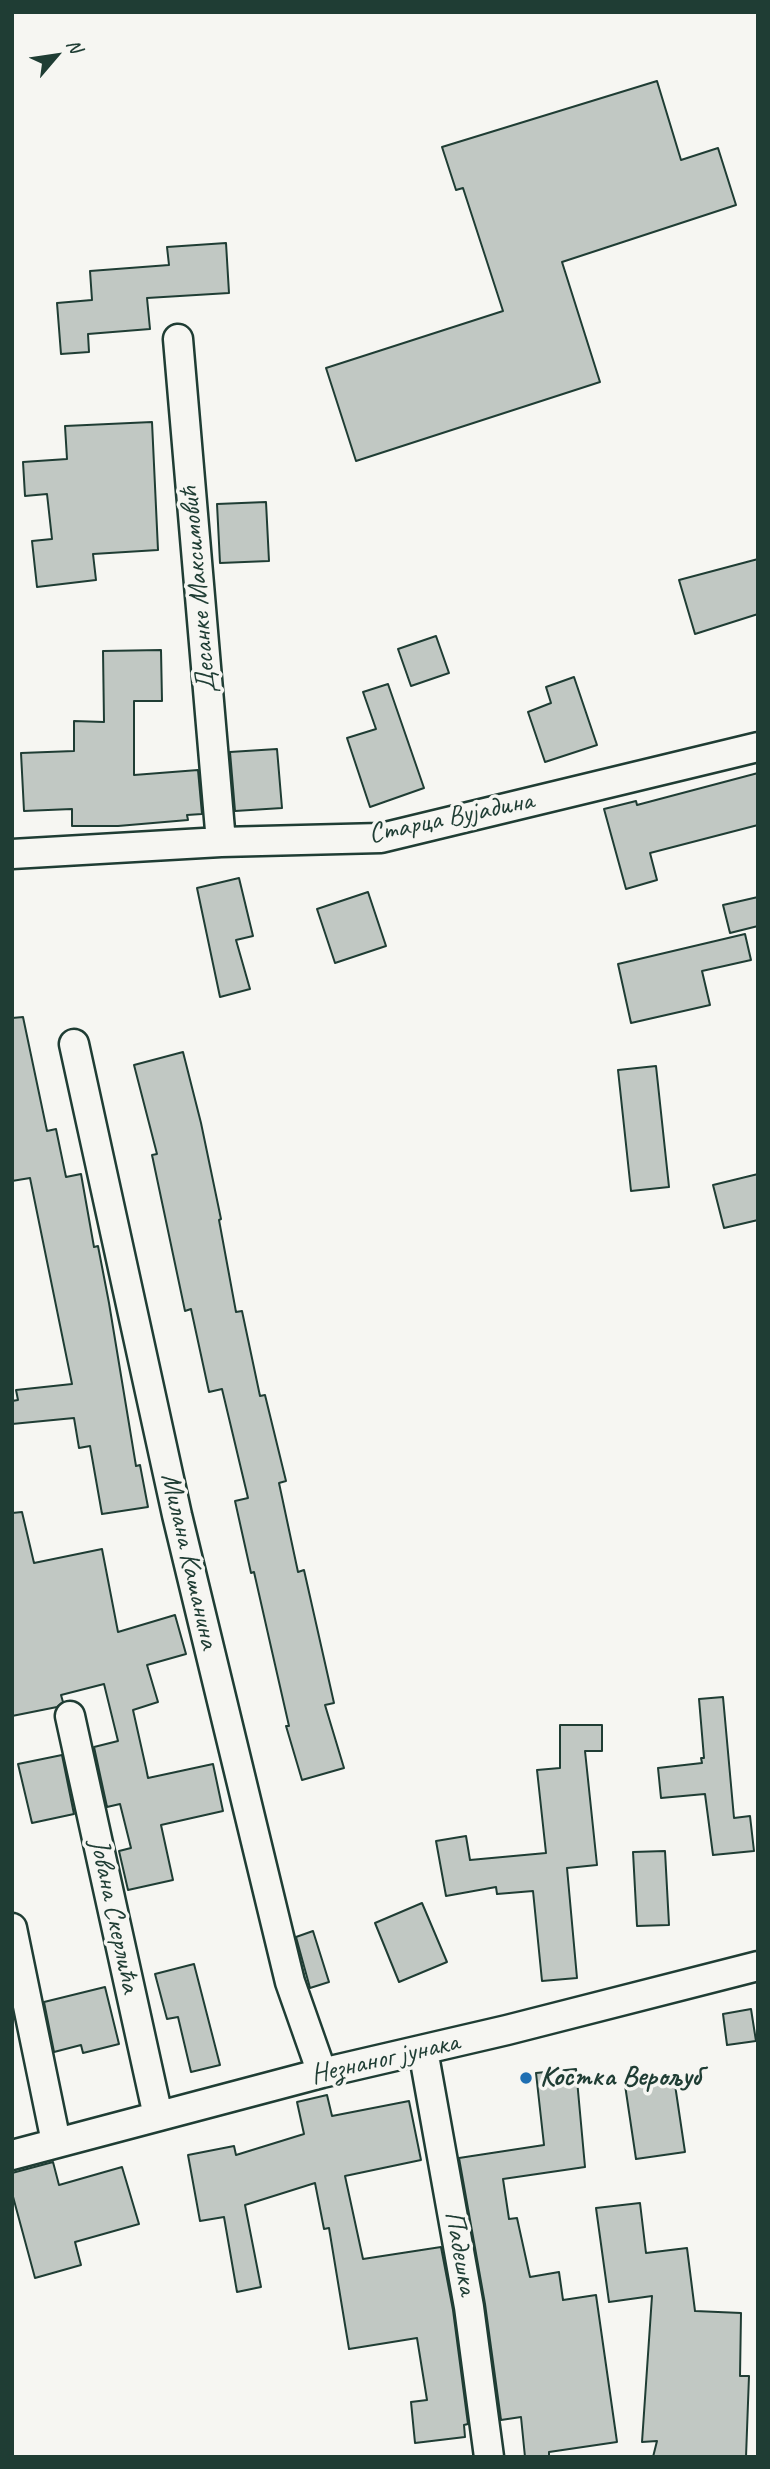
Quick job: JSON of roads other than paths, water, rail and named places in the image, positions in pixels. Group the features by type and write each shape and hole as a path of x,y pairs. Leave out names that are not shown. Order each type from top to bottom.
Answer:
{"street":[{"name":"Десанке Максимовић","path":"178,339 220,842"},
{"name":"Старца Вујадина","path":"12,854 220,842 381,838 758,747"},
{"name":"Милана Кашанина","path":"74,1044 177,1515 290,1982 323,2073"},
{"name":"Јована Скерлића","path":"70,1716 158,2116"},
{"path":"12,1928 56,2142"},
{"name":"Незнаног јунака","path":"12,2155 323,2073 758,1966"},
{"name":"Падешка","path":"423,2050 469,2307 489,2457"}],"place":[{"name":"Костка Верољуб","path":"526,2078"}]}
